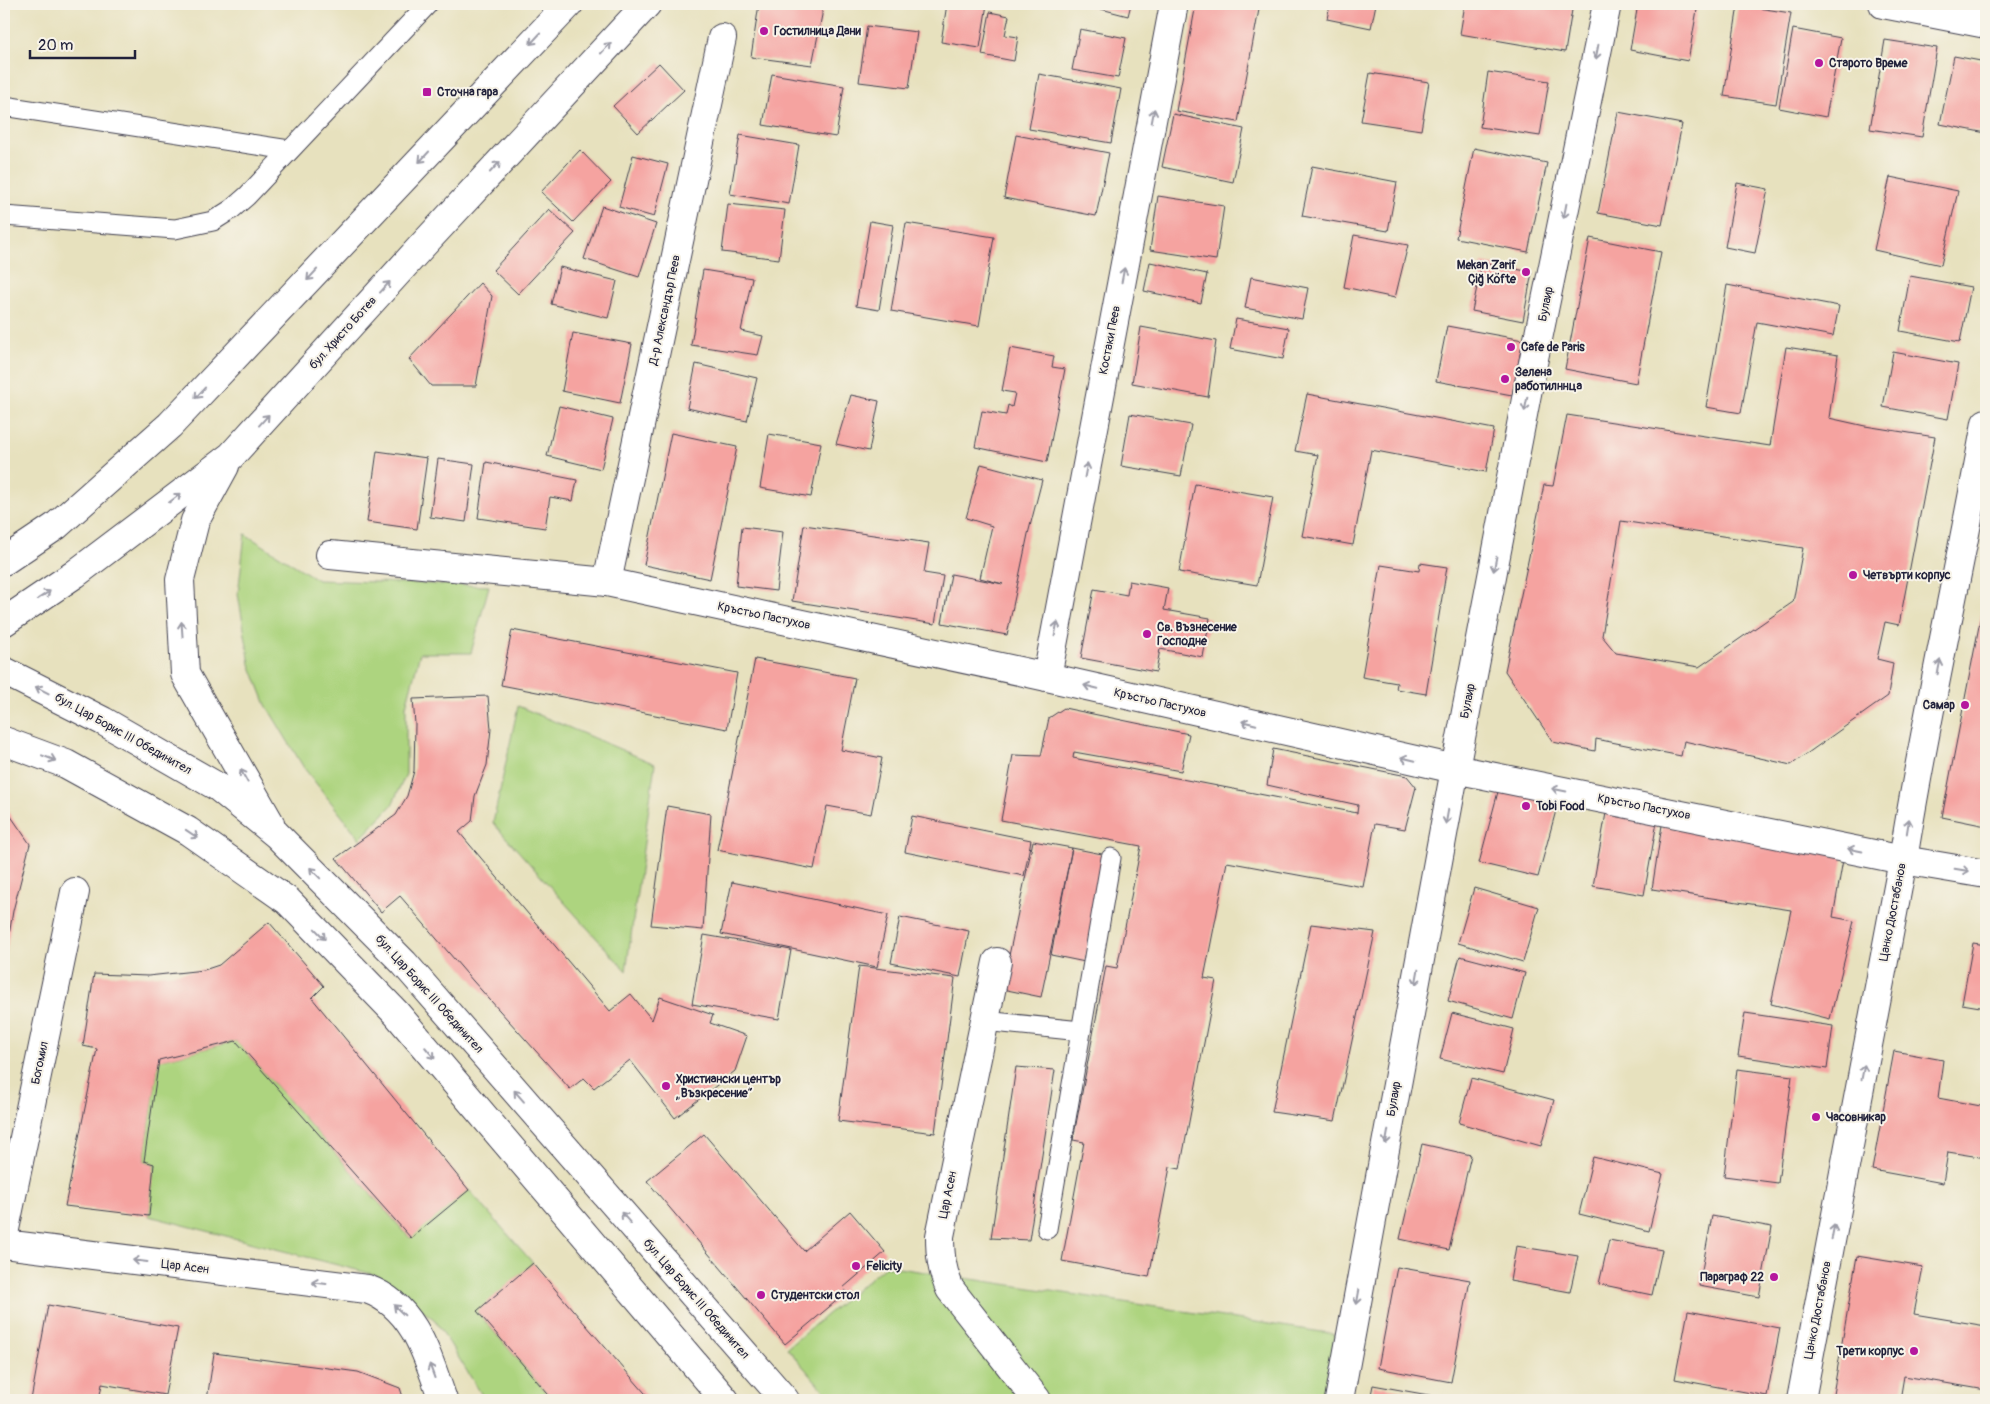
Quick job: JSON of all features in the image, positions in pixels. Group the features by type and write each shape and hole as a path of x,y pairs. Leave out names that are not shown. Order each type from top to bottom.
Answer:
{"street":[{"path":"4,561 56,526 170,425 569,4"},
{"name":"бул. Христо Ботев","path":"4,622 76,574 231,456 414,254 647,4"},
{"name":"Костаки Пеев","path":"1047,677 1174,4"},
{"name":"Булаир","path":"1339,1400 1455,769 1532,373 1607,4"},
{"path":"1883,4 1986,24"},
{"name":"Д-р Александър Пеев","path":"607,582 722,38"},
{"name":"Цанко Дюстабанов","path":"1801,1400 1903,860 1912,800 1978,521 1986,424"},
{"path":"231,456 194,521 180,580 185,674 232,753 276,834"},
{"name":"Кръстьо Пастухов","path":"330,555 607,582 1047,677 1455,769 1903,860 1986,874"},
{"name":"бул. Цар Борис III Обединител","path":"4,671 103,721 218,787 276,834 410,971 785,1400"},
{"path":"4,740 66,764 188,831 288,901 396,1013 725,1400"},
{"name":"Богомил","path":"4,1234 75,892"},
{"name":"Цар Асен","path":"997,962 940,1236 940,1256 943,1273 950,1290 1037,1400"},
{"name":"Цар Асен","path":"4,1244 367,1289 379,1293 406,1316 422,1342 443,1400"}],"lane":[{"path":"4,216 175,229 213,221 232,209 428,4"},
{"path":"4,106 289,150"},
{"path":"1046,1229 1111,858"},
{"path":"984,1021 1081,1031"}],"green space":[{"path":"245,534 318,580 489,586 471,653 420,653 406,706 406,774 392,805 360,839 304,768 266,705 250,664 238,594"},
{"path":"518,706 655,764 626,971 493,823"},
{"path":"236,1041 410,1238 469,1190 533,1263 477,1312 553,1400 485,1400 435,1320 376,1275 149,1216 154,1164 144,1161 159,1060"},
{"path":"885,1266 1335,1334 1323,1400 832,1400 787,1348"}],"building":[{"path":"759,4 822,4 822,15 812,65 751,57"},
{"path":"947,4 987,4 980,48 941,42"},
{"path":"1082,4 1131,4 1128,16"},
{"path":"1196,4 1260,4 1238,122 1176,111"},
{"path":"1330,4 1376,4 1371,28 1327,19"},
{"path":"1465,4 1573,4 1565,52 1460,34"},
{"path":"1638,4 1698,4 1688,61 1630,50"},
{"path":"1738,5 1791,13 1776,104 1724,96"},
{"path":"990,12 1009,16 1005,35 1018,37 1014,61 982,55"},
{"path":"867,26 917,32 909,88 859,82"},
{"path":"1080,29 1126,38 1118,78 1072,70"},
{"path":"1793,29 1841,38 1826,117 1779,108"},
{"path":"1885,40 1937,48 1922,137 1870,129"},
{"path":"1954,56 1986,62 1986,133 1940,124"},
{"path":"659,63 684,90 638,133 613,106"},
{"path":"1488,72 1549,81 1540,136 1480,127"},
{"path":"1370,73 1429,82 1421,130 1361,121"},
{"path":"772,74 844,86 836,137 763,125"},
{"path":"1039,74 1121,89 1111,143 1029,129"},
{"path":"1618,112 1682,124 1662,225 1598,213"},
{"path":"1173,114 1244,129 1233,182 1162,167"},
{"path":"740,135 799,145 789,204 730,194"},
{"path":"1016,135 1109,153 1096,216 1004,198"},
{"path":"1474,148 1547,163 1528,252 1456,238"},
{"path":"580,150 611,182 573,222 541,192"},
{"path":"633,155 668,164 654,217 619,207"},
{"path":"1312,166 1397,182 1388,231 1302,216"},
{"path":"1890,177 1958,191 1941,265 1874,250"},
{"path":"1737,183 1768,189 1755,253 1725,247"},
{"path":"1158,196 1224,206 1216,260 1150,250"},
{"path":"728,204 785,210 779,259 722,252"},
{"path":"602,206 656,224 639,277 584,259"},
{"path":"549,209 575,233 518,294 493,270"},
{"path":"870,221 893,225 879,310 856,306"},
{"path":"906,223 994,237 979,326 891,311"},
{"path":"1354,235 1408,245 1395,298 1344,287"},
{"path":"1590,238 1661,252 1636,383 1565,369"},
{"path":"1150,262 1207,274 1201,303 1144,291"},
{"path":"1482,263 1532,272 1523,321 1472,311"},
{"path":"560,267 617,281 608,318 551,304"},
{"path":"703,270 752,278 741,331 763,336 758,355 691,345"},
{"path":"1910,276 1971,287 1960,342 1900,331"},
{"path":"1251,277 1308,288 1302,319 1245,308"},
{"path":"480,283 492,296 476,386 431,386 409,359"},
{"path":"1727,285 1839,306 1833,336 1757,322 1741,413 1706,407"},
{"path":"1236,319 1289,328 1283,359 1230,349"},
{"path":"1447,326 1523,340 1512,395 1436,381"},
{"path":"1141,327 1216,341 1208,397 1132,383"},
{"path":"573,333 632,344 620,403 562,391"},
{"name":"Четвърти корпус","path":"1786,347 1838,355 1829,418 1865,426 1935,437 1899,625 1885,622 1877,659 1893,663 1888,696 1791,765 1684,741 1681,756 1596,739 1595,751 1553,742 1505,671 1544,485 1553,486 1567,415 1770,446","holes":["1621,521 1803,548 1793,602 1699,667 1616,653 1602,636"]},
{"path":"1010,348 1054,356 1052,367 1065,369 1047,462 975,447 982,411 1006,415 1008,405 1012,407 1015,393 1002,391"},
{"path":"1893,352 1958,364 1948,419 1883,407"},
{"path":"696,364 757,378 747,421 687,408"},
{"path":"1307,394 1494,429 1486,472 1371,450 1353,545 1302,536 1318,455 1295,451"},
{"path":"851,395 879,401 869,451 836,444"},
{"path":"559,406 613,419 601,469 547,456"},
{"path":"1130,414 1191,425 1181,476 1121,466"},
{"path":"671,433 737,447 710,579 644,565"},
{"path":"769,434 821,443 811,497 760,488"},
{"path":"377,451 427,458 417,529 367,522"},
{"path":"438,459 474,464 466,522 430,517"},
{"path":"486,462 577,480 573,501 550,497 545,528 478,518"},
{"path":"981,464 1042,480 1028,534 1007,635 942,623 951,574 1003,584 980,578 992,526 966,518"},
{"path":"1195,484 1273,497 1257,585 1179,572"},
{"path":"804,525 929,543 924,573 943,576 935,624 792,601"},
{"path":"742,527 783,532 776,591 736,586"},
{"path":"1420,563 1447,567 1426,694 1396,689 1397,683 1362,677 1381,565 1419,571"},
{"name":"Св. Възнесение Господне","path":"1129,581 1168,588 1164,610 1210,618 1203,657 1160,649 1156,672 1081,658 1094,589 1127,595"},
{"path":"1986,595 1986,826 1942,817"},
{"path":"512,630 737,673 727,729 501,685"},
{"path":"755,659 855,678 841,750 882,758 871,814 827,806 814,869 717,850"},
{"path":"488,696 491,729 487,765 475,796 472,821 459,832 610,1011 631,994 652,1020 660,997 713,1015 710,1023 747,1036 735,1071 675,1118 630,1060 594,1088 584,1078 570,1089 400,896 381,912 336,858 396,815 407,796 414,771 415,724 413,699"},
{"path":"1064,708 1189,734 1181,771 1074,752 1073,758 1357,813 1358,805 1267,785 1273,749 1407,776 1416,787 1405,829 1375,824 1363,887 1227,862 1204,978 1216,980 1180,1169 1170,1167 1149,1277 1062,1261 1084,1142 1073,1140 1106,966 1117,968 1141,846 1001,820 1013,755 1041,756 1049,718"},
{"path":"1499,788 1558,803 1538,877 1479,863"},
{"path":"667,806 711,814 703,930 651,925"},
{"path":"4,810 8,812 30,844 13,911 5,960"},
{"path":"1606,813 1657,822 1644,895 1593,886"},
{"path":"912,816 1031,840 1024,876 905,852"},
{"path":"1662,825 1844,854 1833,917 1854,921 1830,1019 1771,1004 1791,910 1652,889"},
{"path":"1033,841 1072,848 1041,997 1002,989"},
{"path":"1072,848 1107,855 1085,962 1051,955"},
{"path":"732,882 888,915 877,967 721,934"},
{"path":"1474,888 1539,907 1523,962 1458,943"},
{"path":"900,917 969,931 960,977 891,963"},
{"path":"269,922 324,986 312,998 469,1190 411,1238 236,1041 159,1060 144,1161 154,1164 149,1216 65,1206 97,1049 83,1046 94,974 148,976 204,970 219,965"},
{"path":"1311,924 1375,932 1335,1121 1272,1112"},
{"path":"704,935 791,950 779,1019 692,1004"},
{"path":"1973,943 1986,945 1986,1008 1962,1004"},
{"path":"1460,956 1525,973 1513,1019 1448,1001"},
{"path":"859,966 955,978 935,1133 838,1121"},
{"path":"1452,1013 1514,1029 1503,1074 1440,1059"},
{"path":"1745,1013 1833,1026 1827,1069 1738,1056"},
{"path":"1894,1051 1943,1060 1938,1098 1986,1107 1986,1158 1948,1152 1943,1183 1872,1170"},
{"path":"1016,1067 1055,1070 1029,1240 991,1238"},
{"path":"1737,1069 1792,1076 1778,1183 1724,1176"},
{"path":"1471,1078 1554,1100 1541,1146 1459,1123"},
{"path":"704,1134 804,1251 850,1211 885,1252 843,1288 847,1292 785,1344 647,1181"},
{"path":"1422,1144 1471,1155 1449,1250 1400,1239"},
{"path":"1593,1157 1663,1174 1649,1231 1579,1214"},
{"path":"1712,1216 1772,1227 1759,1297 1699,1286"},
{"path":"1609,1240 1662,1250 1652,1295 1599,1284"},
{"path":"1516,1246 1578,1256 1570,1292 1510,1281"},
{"name":"Трети корпус","path":"1857,1256 1923,1267 1914,1314 1986,1326 1986,1390 1904,1376 1900,1400 1832,1400"},
{"path":"533,1263 651,1400 553,1400 477,1311"},
{"path":"1397,1267 1470,1280 1451,1382 1378,1368"},
{"path":"48,1305 178,1328 165,1395 102,1384 99,1400 31,1400"},
{"path":"1688,1311 1780,1328 1767,1396 1675,1379"},
{"path":"214,1353 358,1372 400,1388 404,1400 207,1400"},
{"path":"1373,1385 1445,1398 1444,1400 1370,1400"}],"place":[{"name":"Гостилница Дани","path":"764,31"},
{"name":"Старото Време","path":"1819,63"},
{"name":"Сточна гара","path":"427,92"},
{"name":"Mekan Zarif Çiğ Köfte","path":"1526,272"},
{"name":"Cafe de Paris","path":"1511,347"},
{"name":"Зелена работилннца","path":"1505,379"},
{"name":"Четвърти корпус","path":"1853,575"},
{"name":"Св. Възнесение Господне","path":"1147,634"},
{"name":"Самар","path":"1965,705"},
{"name":"Tobi Food","path":"1526,806"},
{"name":"Христиански център „Възкресение“","path":"666,1086"},
{"name":"Часовникар","path":"1816,1117"},
{"name":"Felicity","path":"856,1266"},
{"name":"Параграф 22","path":"1774,1277"},
{"name":"Студентски стол","path":"761,1295"},
{"name":"Трети корпус","path":"1914,1351"}]}
